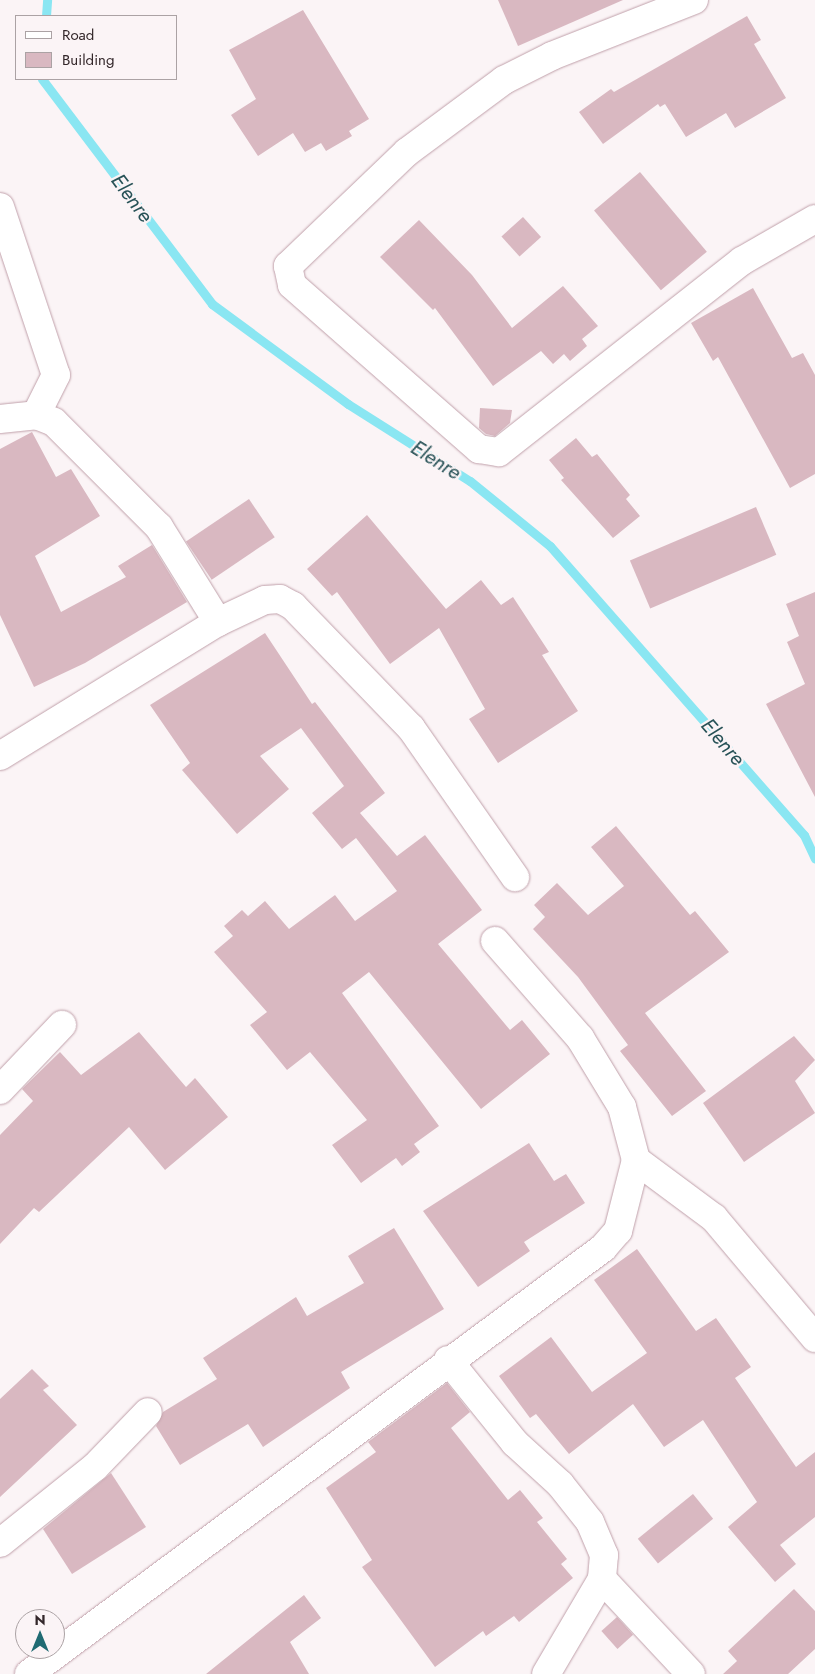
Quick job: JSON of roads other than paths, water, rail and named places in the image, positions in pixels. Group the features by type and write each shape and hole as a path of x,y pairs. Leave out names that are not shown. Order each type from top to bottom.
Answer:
{"street":[{"path":"694,0 552,56 504,80 407,152 288,266 292,285 338,330 479,449 499,452 742,261 815,219"},
{"path":"0,207 56,374 36,415"},
{"path":"0,419 36,415 54,422 159,527 218,622"},
{"path":"0,756 218,622 265,600 280,599 293,606 411,728 515,877"},
{"path":"29,1674 448,1360 603,1248 618,1231 627,1208 636,1160 622,1107 580,1038 495,941"},
{"path":"0,1090 62,1025"},
{"path":"636,1160 714,1218 815,1338"},
{"path":"448,1360 484,1408 560,1484 590,1522 604,1556 602,1579 546,1674"},
{"path":"0,1544 95,1468 148,1412"},
{"path":"602,1579 691,1674"}],"waterway":[{"name":"Elenre","path":"46,15 47,0"},
{"name":"Elenre","path":"43,80 212,304 348,404 470,481 550,546 804,835 815,859"}]}
